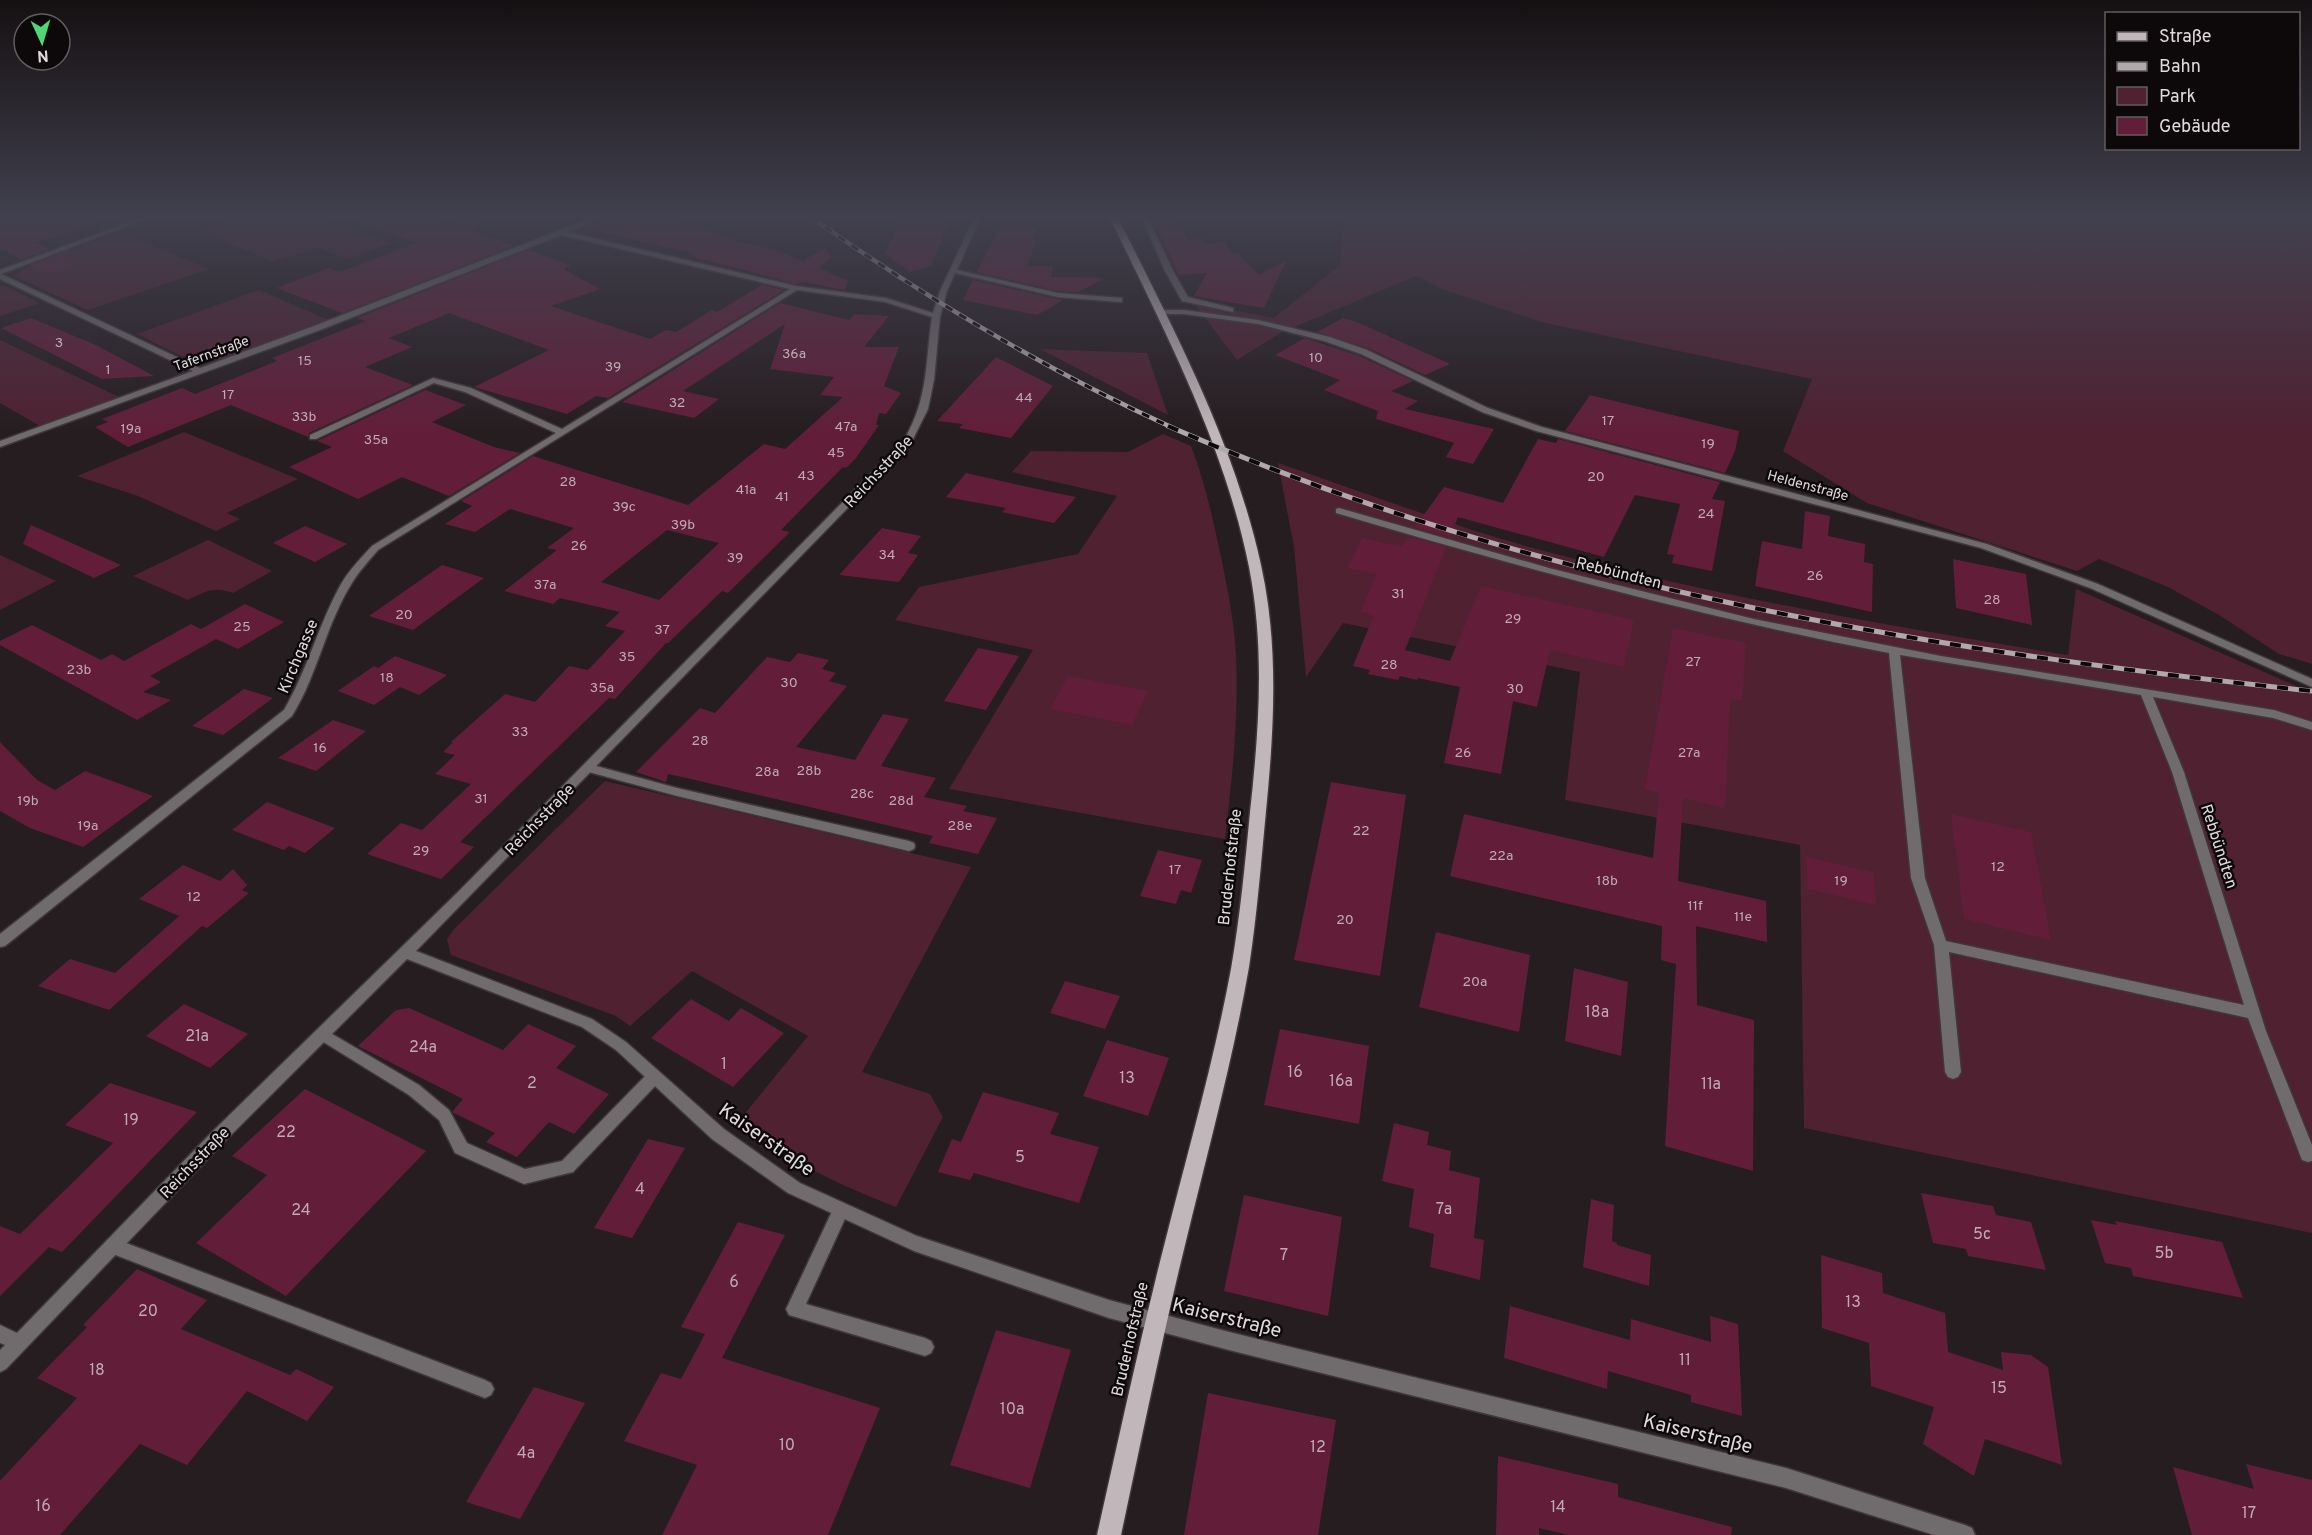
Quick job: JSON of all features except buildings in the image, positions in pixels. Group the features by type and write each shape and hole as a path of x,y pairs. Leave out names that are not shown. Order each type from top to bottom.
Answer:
{"main road":[{"name":"Bruderhofstraße","path":"1109,1535 1156,1322 1237,985 1249,908 1264,759 1266,693 1263,623 1255,567 1217,437 1150,290"}],"street":[{"path":"30,290 200,371"},
{"name":"Tafernstraße","path":"0,444 317,328 413,290"},
{"name":"Kirchgasse","path":"0,942 288,713 302,690 343,587 363,558 411,524 793,290"},
{"path":"808,290 886,300 936,315"},
{"name":"Reichsstraße","path":"0,1363 322,1034 589,768 908,441 921,422 929,398 936,315 946,290"},
{"path":"1035,290 1058,295 1119,300"},
{"name":"Heldenstraße","path":"1180,290 1185,299 1194,303 1274,318 1293,326 1293,330"},
{"name":"Heldenstraße","path":"1161,312 1228,317 1293,330 1364,352 1485,410 1539,429 1984,546 2094,586 2312,684"},
{"path":"313,436 433,380 468,390 562,432"},
{"name":"Rebbündten","path":"1339,511 1605,588 1894,651 2274,714 2312,726"},
{"path":"1894,651 1918,878 1941,945 1953,1072"},
{"name":"Rebbündten","path":"2146,693 2178,772 2259,1031 2308,1155"},
{"path":"589,768 677,792 909,846"},
{"path":"1941,945 2254,1012"},
{"name":"Kaiserstraße","path":"406,952 587,1023 621,1046 718,1134 794,1188 915,1243 994,1272 1156,1322 1786,1478 1965,1535"},
{"path":"322,1034 414,1090 444,1115 461,1148 524,1177 567,1167 654,1077"},
{"path":"841,1210 795,1309 925,1347"},
{"path":"113,1246 484,1389"},
{"path":"0,1334 19,1343"}],"green space":[{"path":"0,290 12,290 40,303 0,316"},
{"path":"44,290 148,290 88,310"},
{"path":"259,290 329,320 243,353 209,360 196,360 181,355 137,334"},
{"path":"1309,290 1383,290 1280,333 1237,360 1194,303 1274,318"},
{"path":"1444,290 2312,290 2312,664 2279,654 2219,615 2168,587 2099,559 2077,571 1867,503 1783,451 1812,379 1541,322"},
{"path":"0,340 119,397 40,426 0,403"},
{"path":"1040,349 1147,353 1168,415"},
{"path":"184,432 298,479 227,513 240,519 216,531 138,496 77,476"},
{"path":"1163,434 1191,446 1210,506 1232,613 1237,702 1225,839 949,789 1033,650 895,620 919,587 1078,554 1117,496 1012,472 1031,451 1128,452"},
{"path":"1278,463 1477,531 1609,567 1805,609 2068,655 2076,589 2312,693 2312,1233 1804,1128 1800,845 1565,800 1580,672 1343,623 1306,677 1294,547"},
{"path":"208,540 272,571 233,593 210,590 188,600 133,576"},
{"path":"0,555 56,581 0,610"},
{"path":"605,781 971,867 862,1072 930,1094 943,1117 896,1207 853,1189 795,1160 738,1122 808,1036 692,971 630,1026 616,1016 451,955 447,939 454,929"}],"railway":[{"path":"919,290 987,331 1077,381 1171,427"},
{"path":"1168,426 1305,481 1444,529 1586,569 1729,603 1874,631 2019,655 2312,691"}]}
